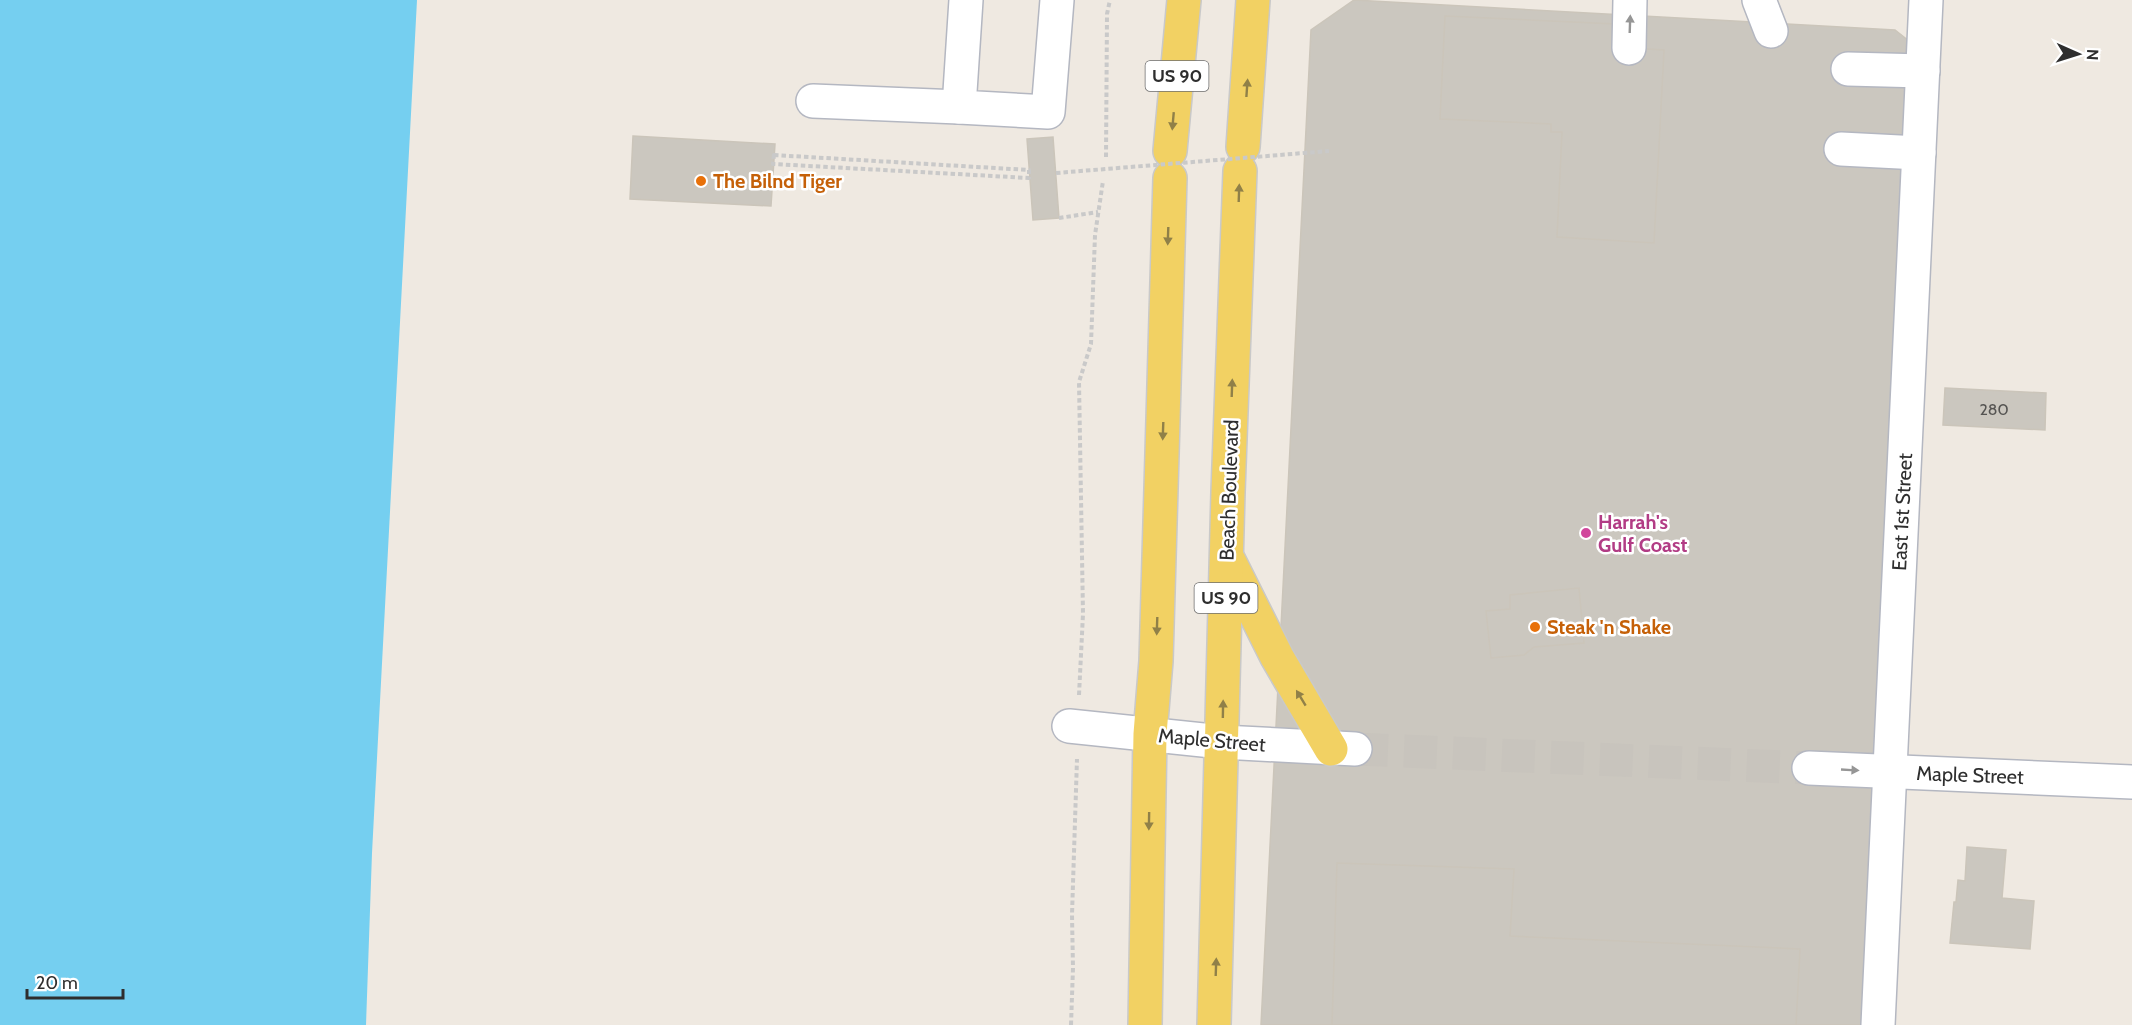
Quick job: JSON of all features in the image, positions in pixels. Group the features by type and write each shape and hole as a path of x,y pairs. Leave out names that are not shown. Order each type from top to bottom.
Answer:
{"main road":[{"name":"US 90","path":"1145,1025 1150,734 1156,661 1170,164 1184,0"},
{"name":"Beach Boulevard","path":"1214,1025 1241,159 1252,0"},
{"path":"1227,557 1277,657 1343,749"}],"street":[{"path":"959,107 966,0"},
{"path":"813,101 1048,112 1057,0"},
{"path":"1629,48 1630,0"},
{"path":"1759,0 1771,31"},
{"name":"East 1st Street","path":"1878,1025 1926,0"},
{"path":"1848,69 1923,71"},
{"path":"1841,149 1919,153"},
{"name":"Maple Street","path":"1073,737 1150,734 1222,742 1343,749"},
{"name":"Maple Street","path":"1809,768 2132,782"}],"path":[{"path":"1106,157 1107,14 1110,0"},
{"path":"1056,173 1329,151"},
{"path":"774,156 797,157 1029,170 1029,178 1006,177 773,164 774,156"},
{"path":"1079,692 1083,614 1079,382 1091,344 1095,236 1103,181"},
{"path":"1059,218 1098,212"},
{"path":"1071,1025 1073,737"}],"water":[{"path":"0,0 417,0 372,853 366,1025 0,1025"}],"building":[{"name":"Harrah's Gulf Coast","path":"1354,0 1895,30 1909,41 1863,1025 1261,1025 1311,30"},
{"path":"1445,16 1615,24 1614,47 1664,50 1654,243 1557,237 1562,132 1551,132 1551,124 1440,119"},
{"name":"The Bilnd Tiger","path":"633,136 775,144 771,206 630,199"},
{"path":"1053,137 1059,218 1033,220 1027,139"},
{"path":"1945,388 2046,393 2045,430 1943,425"},
{"name":"Steak 'n Shake","path":"1579,588 1584,643 1534,647 1524,655 1491,658 1486,611 1510,609 1510,595"},
{"path":"1967,847 2006,850 2002,898 2034,901 2030,949 1950,943 1958,880 1965,881"},
{"path":"1337,863 1514,869 1510,936 1800,949 1796,1025 1332,1025"}],"tunnel":[{"path":"1355,749 1809,768"}],"place":[{"name":"The Bilnd Tiger","path":"701,181"},
{"name":"Harrah's Gulf Coast","path":"1586,533"},
{"name":"Steak 'n Shake","path":"1535,627"}]}
